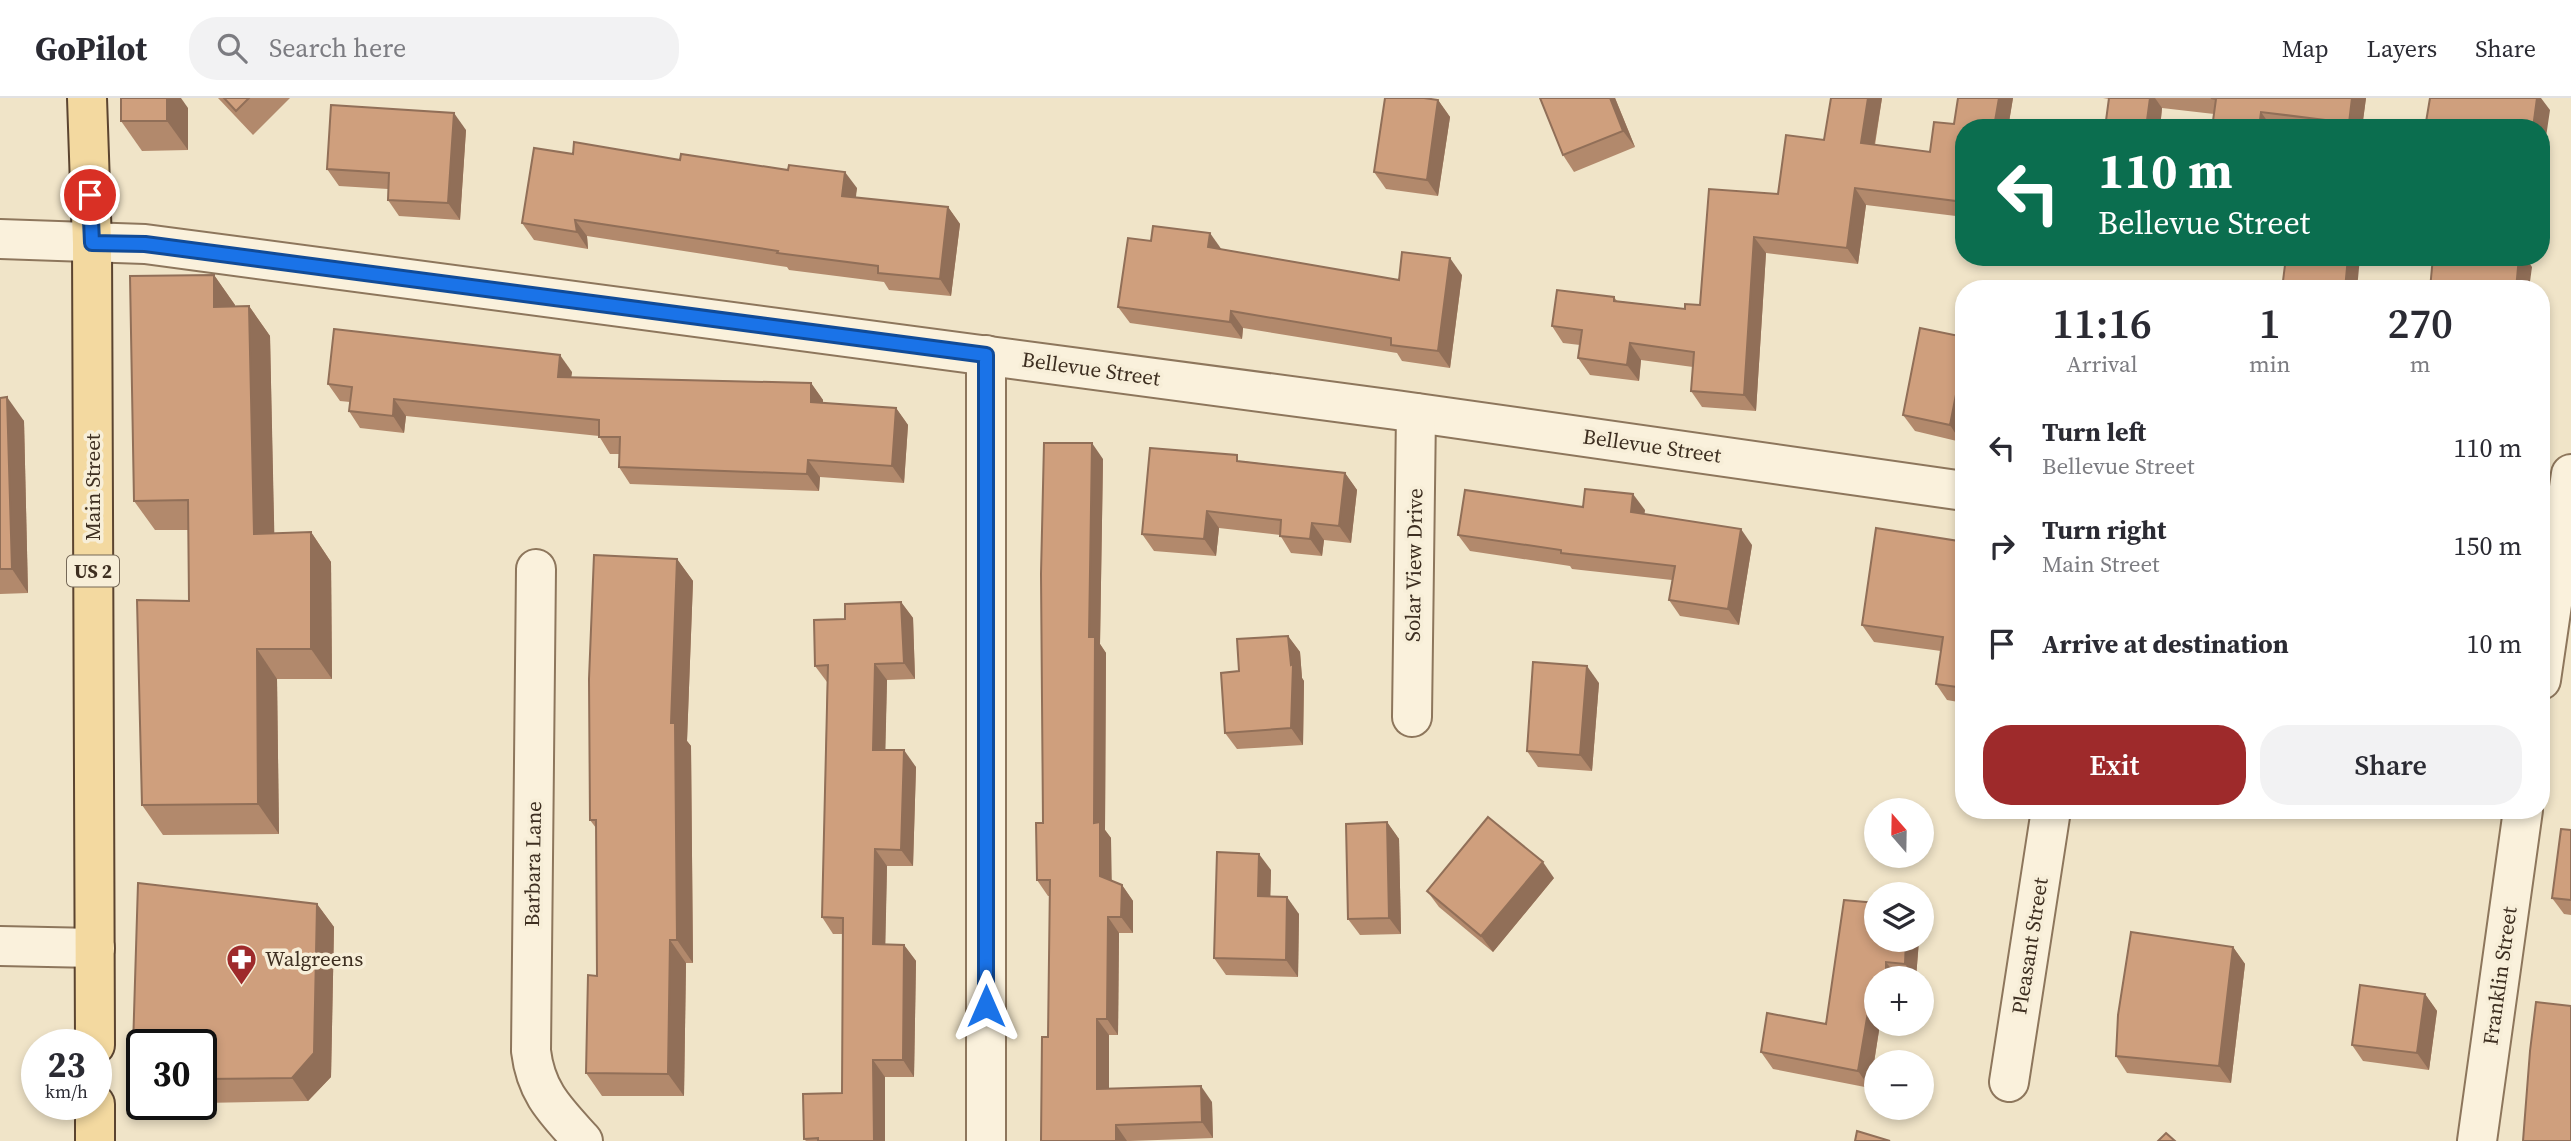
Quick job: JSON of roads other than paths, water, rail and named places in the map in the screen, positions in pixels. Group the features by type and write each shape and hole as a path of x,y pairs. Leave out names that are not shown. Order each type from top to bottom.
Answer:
{"main road":[{"name":"Main Street","path":"87,98 92,243 95,1029"},
{"path":"95,1120 95,1141"}],"street":[{"name":"Bellevue Street","path":"0,239 145,244 1416,413 1955,490"},
{"path":"986,355 986,1141"},
{"name":"Solar View Drive","path":"1412,717 1416,413"},
{"path":"2550,616 2571,474"},
{"name":"Barbara Lane","path":"536,569 531,1051 533,1071 539,1087 550,1104 583,1141"},
{"name":"Pleasant Street","path":"2009,1082 2050,819"},
{"name":"Franklin Street","path":"2477,1141 2522,819"},
{"path":"0,946 95,947"}],"place":[{"name":"Walgreens","path":"242,986"}]}
